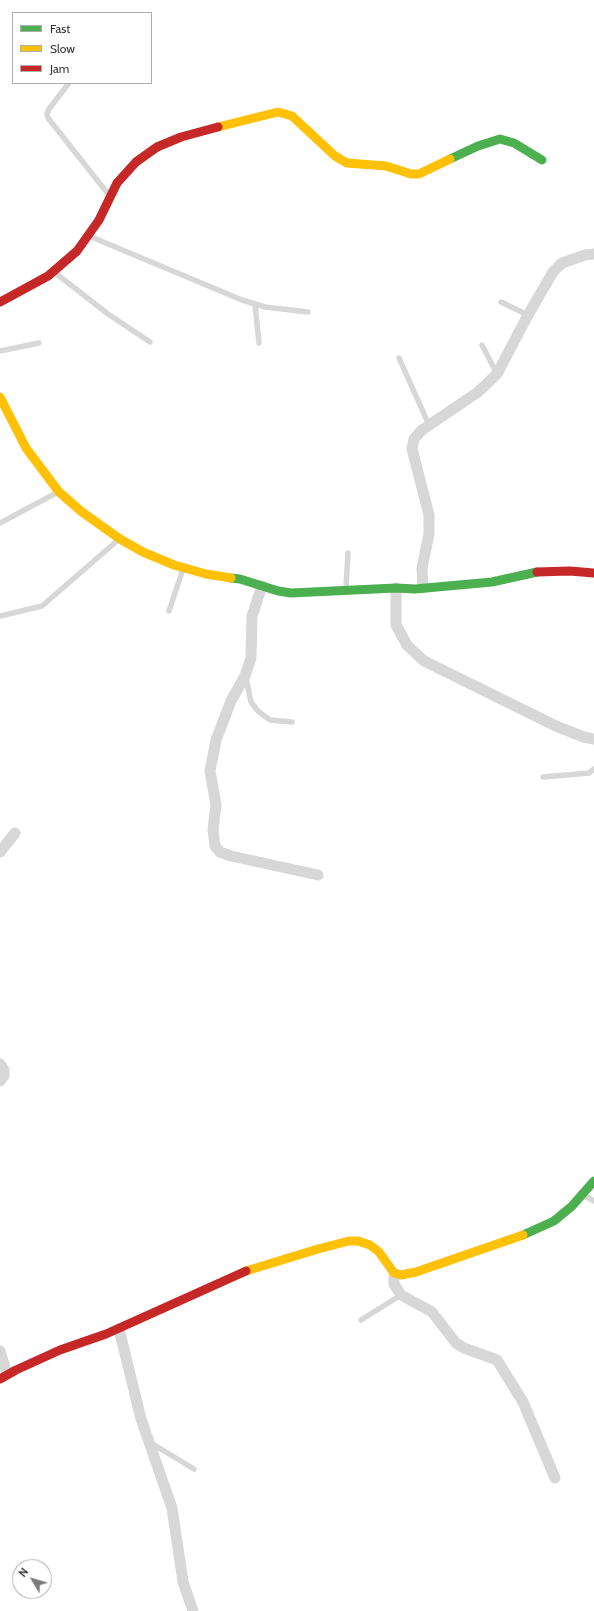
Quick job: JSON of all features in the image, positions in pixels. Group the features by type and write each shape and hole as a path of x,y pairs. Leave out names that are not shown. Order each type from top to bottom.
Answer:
{"street":[{"path":"0,302 48,276 77,251 99,220 117,183 136,162 157,147 180,137 278,112 292,116 340,160 386,166 411,174 419,174 478,146 500,139 514,143 542,160"},
{"path":"423,588 422,568 429,534 429,515 412,449 414,439 422,430 478,392 497,374 528,315 553,272 562,263 585,255 594,254"},
{"path":"1,401 26,448 59,492 82,512 120,539 143,552 206,574 240,579 278,591 291,593 423,588 492,582 534,572 570,571 594,573"},
{"path":"262,586 252,616 252,658 245,676 231,701 216,740 210,771 216,804 213,830 215,846 220,852 231,856 318,875"},
{"path":"396,588 396,625 407,645 424,662 558,727 584,737 594,739"},
{"path":"0,852 15,833"},
{"path":"0,1064 4,1070 4,1076 0,1082"},
{"path":"394,1273 401,1275 416,1272 530,1233 554,1221 572,1206 594,1181"},
{"path":"0,1351 3,1377 60,1350 119,1329 249,1270 349,1241 358,1241 370,1245 379,1252 394,1273 394,1284 401,1295 432,1312 456,1343 464,1348 497,1360 523,1402 555,1478"},
{"path":"119,1329 141,1419 172,1508 183,1582 193,1611"}],"lane":[{"path":"67,84 49,109 47,114 48,118 110,197"},
{"path":"88,236 242,300 265,307 308,312"},
{"path":"54,271 108,314 150,342"},
{"path":"501,302 528,315"},
{"path":"255,304 259,343"},
{"path":"0,351 39,342"},
{"path":"482,344 497,374"},
{"path":"400,358 429,425"},
{"path":"0,522 59,492"},
{"path":"0,616 42,606 120,539"},
{"path":"346,591 348,553"},
{"path":"169,611 184,567"},
{"path":"245,676 251,702 258,711 270,720 292,722"},
{"path":"543,777 589,774 594,769"},
{"path":"583,1194 594,1201"},
{"path":"361,1320 401,1295"},
{"path":"148,1441 194,1469"}],"traffic: fast":[{"path":"450,159 478,146 500,139 514,143 542,160"},
{"path":"231,578 240,579 278,591 291,593 396,588 415,589 492,582 537,572"},
{"path":"523,1235 554,1221 572,1206 594,1181"}],"traffic: slow":[{"path":"218,127 278,112 292,116 335,156 347,163 386,166 411,174 419,174 450,159"},
{"path":"0,397 26,448 59,492 82,512 120,539 143,552 174,565 206,574 231,578"},
{"path":"246,1271 318,1249 349,1241 358,1241 370,1245 379,1252 394,1273 401,1275 416,1272 523,1235"}],"traffic: jam":[{"path":"0,302 48,276 77,251 99,220 117,183 136,162 157,147 181,137 218,127"},
{"path":"537,572 570,571 594,573"},
{"path":"0,1379 60,1350 106,1334 246,1271"}]}
